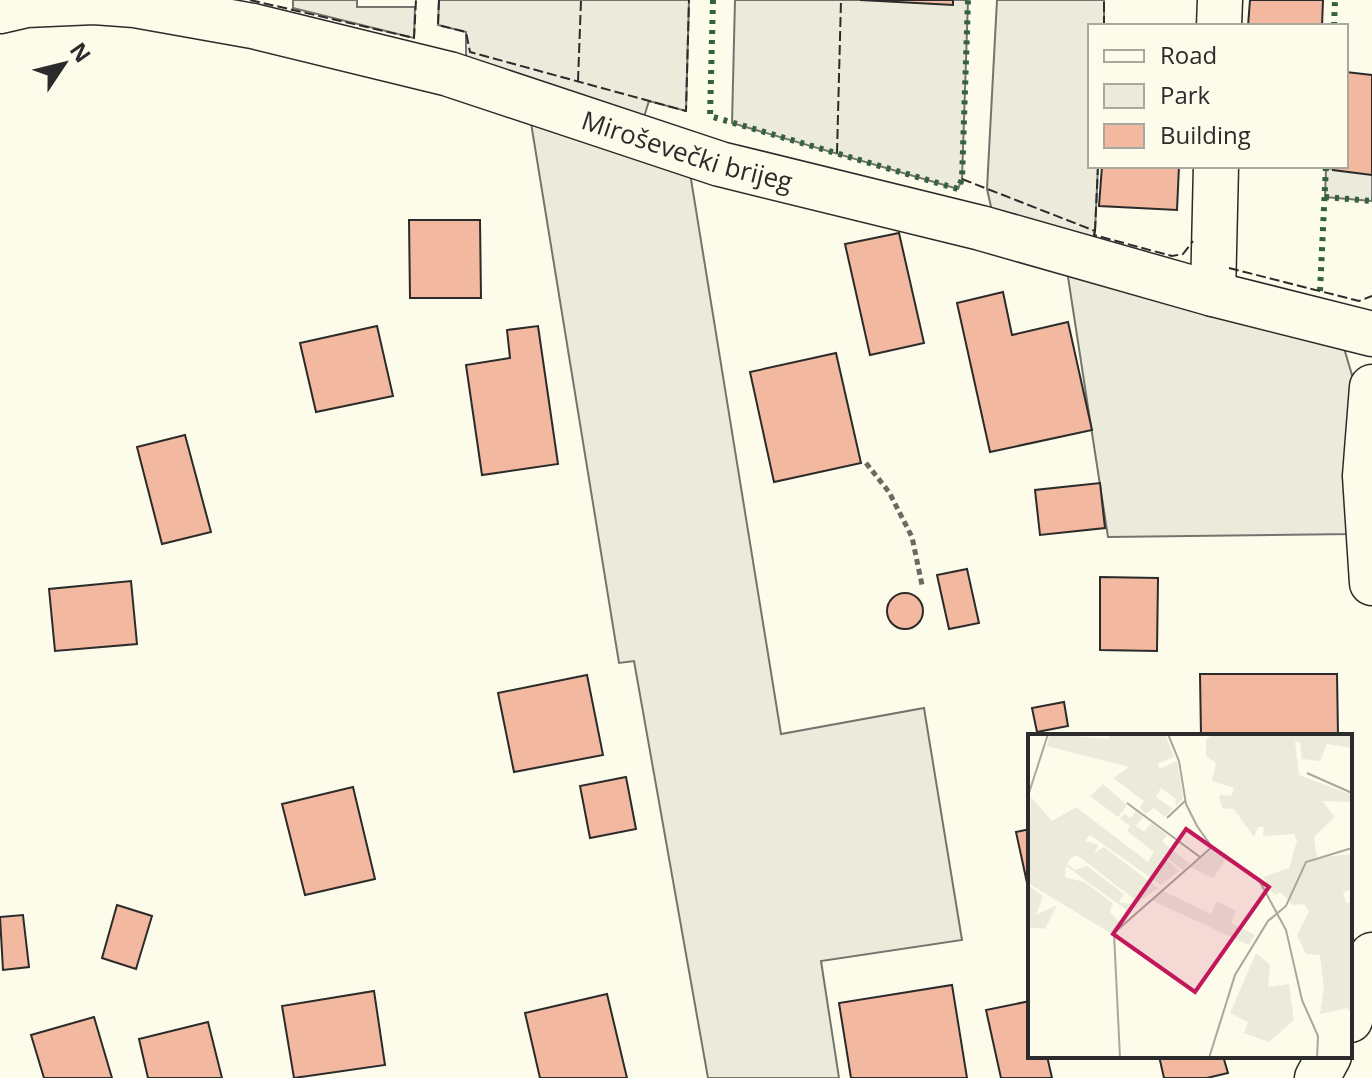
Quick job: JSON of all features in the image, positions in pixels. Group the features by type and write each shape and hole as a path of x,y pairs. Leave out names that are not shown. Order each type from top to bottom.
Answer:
{"street":[{"path":"1219,24 1220,0"},
{"name":"Miroševečki brijeg","path":"0,11 26,5 107,3 253,26 449,74 720,164 981,228 1213,294 1372,334"},
{"path":"1213,294 1216,168"},
{"path":"1372,387 1365,476 1372,583"},
{"path":"1352,1014 1372,955"},
{"path":"1317,1078 1328,1058"}],"path":[{"path":"866,463 889,492 912,537 922,585"}],"green space":[{"path":"293,0 357,0 357,7 415,7 414,38 293,8"},
{"path":"439,0 689,0 686,111 649,101 643,120 466,65 466,32 438,25"},
{"path":"735,0 968,0 962,179 958,189 732,123"},
{"path":"997,0 1104,0 1104,24 1088,24 1088,168 1098,168 1095,231 1091,246 993,216 987,189"},
{"path":"531,123 690,173 781,734 924,708 962,940 821,961 839,1078 708,1078 634,661 619,663"},
{"path":"1372,157 1372,201 1325,197 1326,169 1354,167"},
{"path":"1066,264 1344,348 1354,382 1353,534 1108,537"}],"building":[{"path":"860,0 953,0 953,5"},
{"path":"1250,0 1323,0 1322,24 1248,24"},
{"path":"1348,72 1372,75 1372,175 1333,170 1348,168"},
{"path":"1102,168 1179,168 1177,210 1099,206"},
{"path":"409,220 480,220 481,298 410,298"},
{"path":"899,233 924,343 870,355 845,244"},
{"path":"1003,292 1012,335 1068,322 1092,430 990,452 957,303"},
{"path":"377,326 393,396 316,412 300,343"},
{"path":"538,326 558,464 482,475 466,365 510,358 507,330"},
{"path":"836,353 861,463 774,482 750,372"},
{"path":"185,435 211,532 162,544 137,447"},
{"path":"1100,483 1105,528 1040,535 1035,490"},
{"path":"967,569 979,623 949,629 937,575"},
{"path":"1100,577 1158,578 1157,651 1100,650"},
{"path":"131,581 137,644 55,651 49,589"},
{"path":"905,593 918,598 923,611 918,624 905,629 892,624 887,611 892,598"},
{"path":"1200,674 1337,674 1338,734 1201,734"},
{"path":"587,675 603,755 514,772 498,693"},
{"path":"1064,702 1068,726 1037,732 1032,708"},
{"path":"626,777 636,829 590,838 580,786"},
{"path":"353,787 375,879 305,895 282,804"},
{"path":"1028,829 1028,887 1016,832"},
{"path":"117,905 152,916 136,969 102,958"},
{"path":"23,915 29,967 3,970 0,917"},
{"path":"952,985 967,1078 851,1078 839,1003"},
{"path":"374,991 385,1065 294,1078 282,1006"},
{"path":"607,994 627,1078 540,1078 525,1013"},
{"path":"1028,1001 1028,1058 1047,1058 1052,1078 1001,1078 986,1010"},
{"path":"94,1017 112,1078 44,1078 31,1035"},
{"path":"208,1022 222,1078 148,1078 139,1039"},
{"path":"1159,1058 1224,1058 1228,1073 1207,1078 1164,1078"}],"hedge":[{"path":"713,0 710,116 958,189 962,179 968,0"},
{"path":"1334,24 1335,0"},
{"path":"1320,291 1326,168"},
{"path":"1325,197 1372,201"}],"fence":[{"path":"250,0 414,38 416,0"},
{"path":"439,0 438,25 466,32 470,52 686,111 689,0"},
{"path":"578,81 581,0"},
{"path":"837,153 841,0"},
{"path":"1104,0 1104,24"},
{"path":"1095,231 1098,168"},
{"path":"962,179 1095,231 1094,235 1172,256 1183,254 1193,241"},
{"path":"1229,268 1359,301 1372,296"}]}
